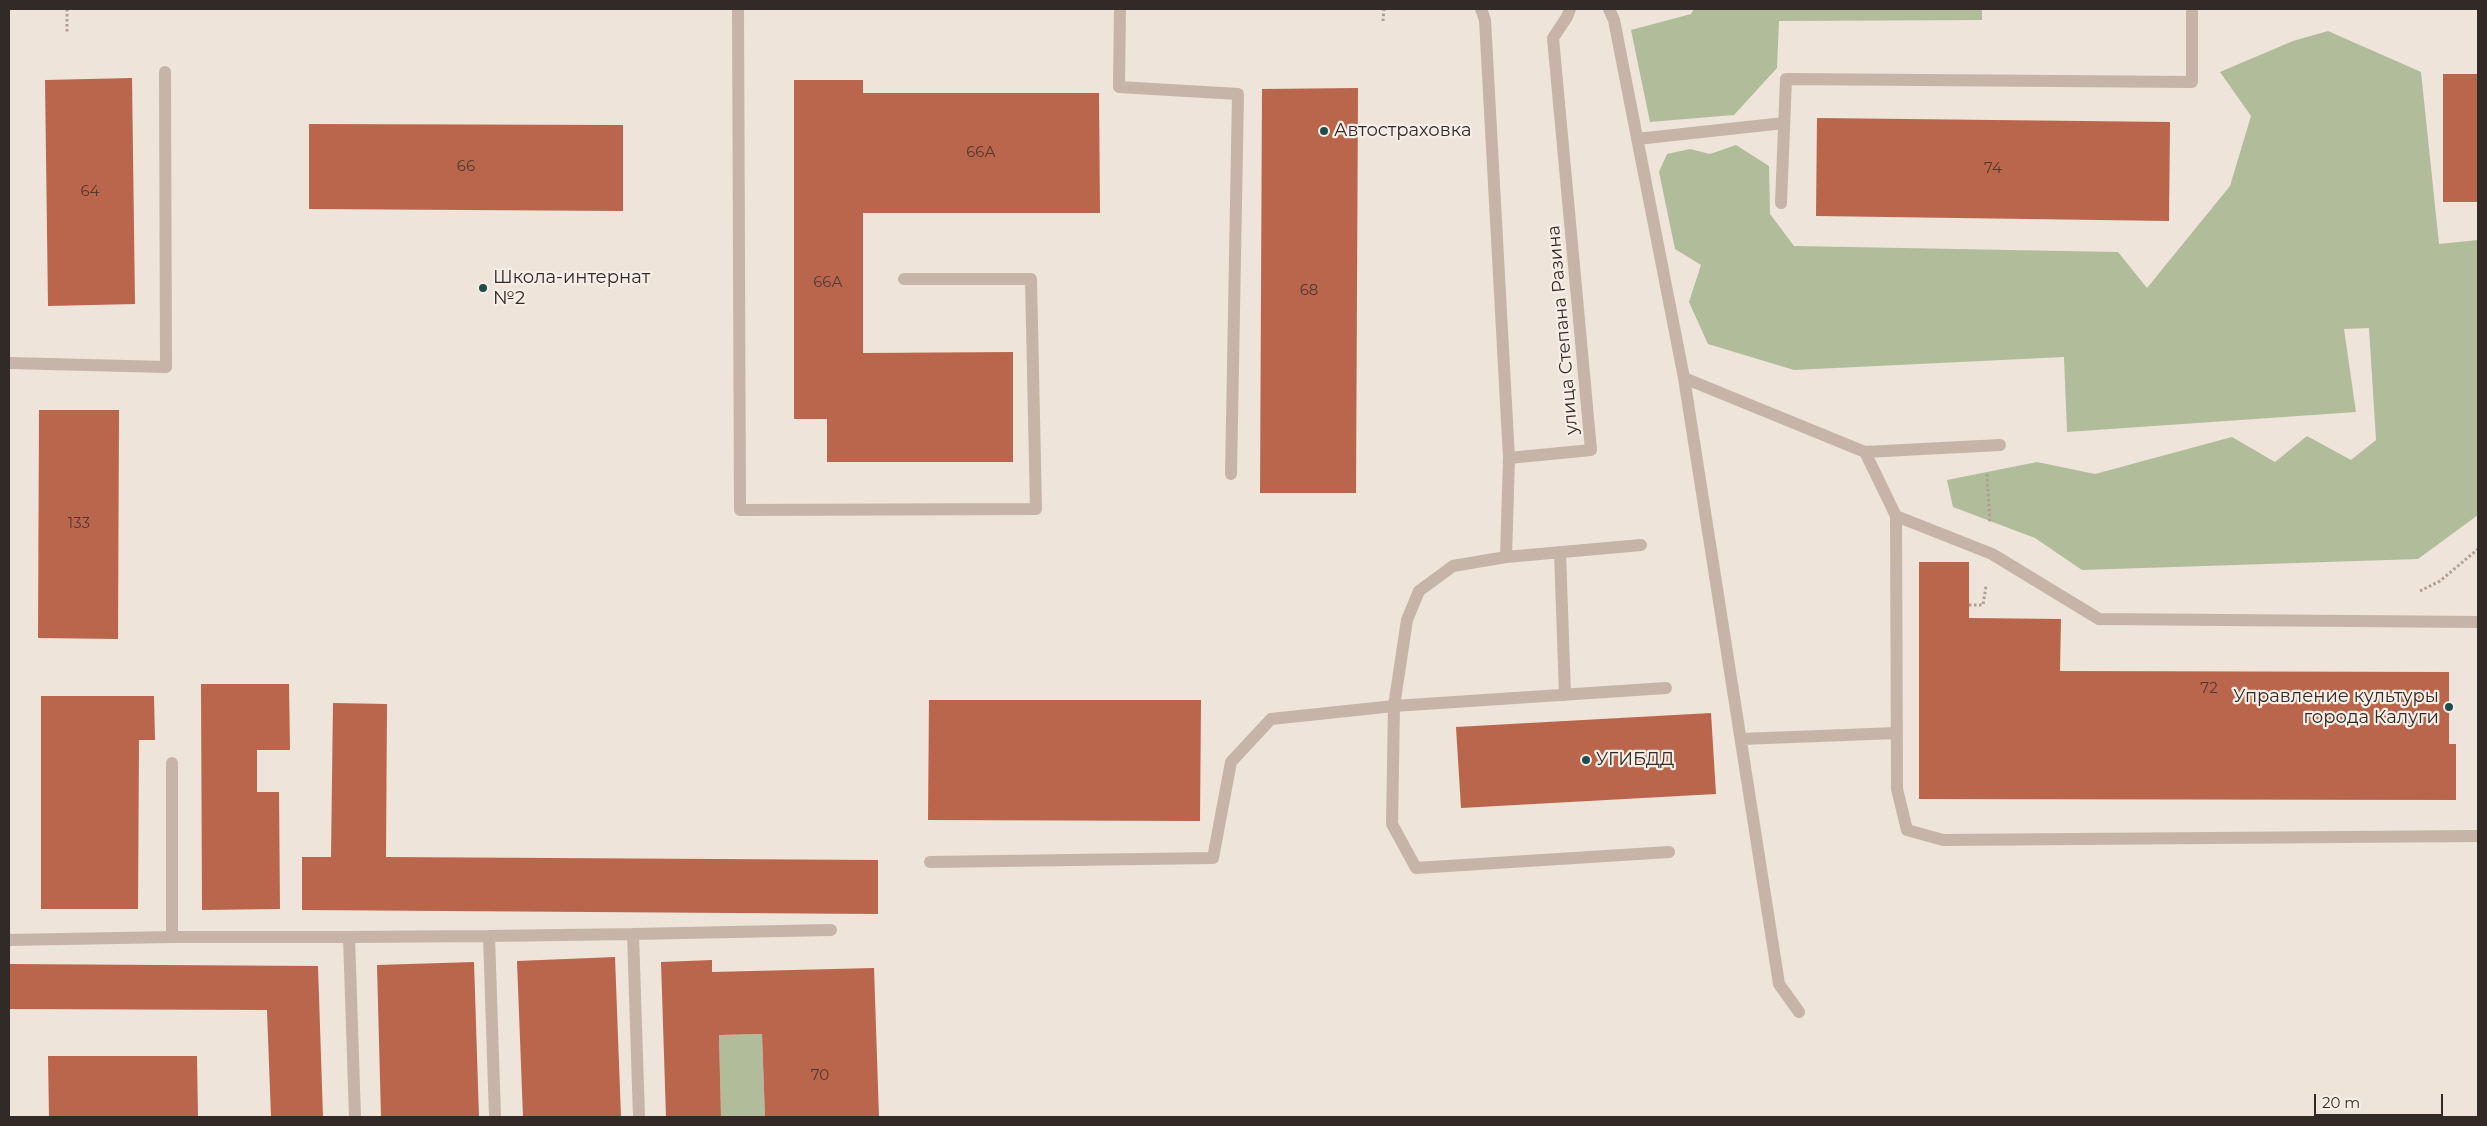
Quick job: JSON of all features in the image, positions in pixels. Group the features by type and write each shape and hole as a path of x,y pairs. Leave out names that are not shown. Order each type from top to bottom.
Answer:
{"street":[{"path":"738,9 740,510 1036,509 1031,279 904,279"},
{"path":"1120,9 1119,87 1238,94 1231,474"},
{"path":"1481,9 1485,20 1509,458 1506,557"},
{"name":"улица Степана Разина","path":"1509,458 1592,450 1553,38 1567,18 1570,9"},
{"path":"1609,9 1614,20 1684,378 1779,984 1799,1012"},
{"path":"1782,203 1786,79 2192,82 2192,9"},
{"path":"9,363 166,367 165,72"},
{"path":"1637,139 1784,123"},
{"path":"1684,378 1864,452 2000,445"},
{"path":"1864,452 1896,516 1896,789 1907,830 1943,840 2478,836"},
{"path":"1896,516 1992,554 2099,619 2478,622"},
{"path":"1641,545 1506,557 1453,566 1419,590 1407,620 1394,706 1392,824 1416,868 1669,852"},
{"path":"1560,552 1564,695"},
{"path":"930,862 1213,858 1231,762 1271,719 1394,706 1666,688"},
{"path":"1741,739 1897,733"},
{"path":"172,763 172,937"},
{"path":"9,940 172,937 489,936 832,930"},
{"path":"633,934 639,1117"},
{"path":"489,936 495,1117"},
{"path":"349,937 356,1117"}],"path":[{"path":"67,9 67,32"},
{"path":"1383,21 1384,9"},
{"path":"1986,446 1992,554"},
{"path":"2414,594 2440,581 2478,550"},
{"path":"1969,605 1983,604"}],"green space":[{"path":"1694,9 1982,9 1982,20 1779,21 1777,68 1734,115 1650,122 1631,30 1691,14"},
{"path":"2328,31 2421,72 2439,244 2478,240 2478,515 2418,559 2082,570 2035,538 1953,507 1947,480 2037,462 2095,474 2232,437 2275,462 2307,436 2351,460 2376,440 2369,328 2344,329 2356,412 2067,432 2064,357 1794,370 1708,344 1689,302 1701,265 1675,249 1659,172 1667,154 1690,149 1710,154 1736,145 1769,166 1770,214 1794,246 2118,252 2147,288 2230,186 2251,116 2220,72 2293,41"},
{"path":"762,1034 765,1117 721,1117 719,1035"}],"building":[{"path":"2443,74 2478,74 2478,202 2443,202"},
{"path":"132,78 135,304 48,306 45,80"},
{"path":"794,80 863,80 863,93 1099,93 1100,213 863,213 863,353 1013,352 1013,462 827,462 827,419 794,419"},
{"path":"1358,88 1356,493 1260,493 1262,89"},
{"path":"1817,118 2170,122 2169,221 1816,216"},
{"path":"309,124 623,125 623,211 309,209"},
{"path":"39,410 119,410 118,639 38,638"},
{"path":"1919,562 1969,562 1969,618 2061,619 2060,671 2449,672 2449,744 2456,744 2456,800 1919,799"},
{"path":"201,684 289,684 290,750 257,750 257,792 279,792 280,909 202,910"},
{"path":"41,696 154,696 155,740 139,740 138,909 41,909"},
{"path":"929,700 1201,700 1200,821 928,820"},
{"path":"333,703 387,704 386,857 878,860 878,914 302,910 302,857 331,857"},
{"name":"УГИБДД","path":"1711,713 1716,794 1461,808 1456,727"},
{"path":"615,957 621,1117 523,1117 517,961"},
{"path":"712,960 712,972 874,968 879,1117 765,1117 762,1034 719,1035 721,1117 666,1117 661,962"},
{"path":"474,962 479,1117 381,1117 377,965"},
{"path":"9,964 318,966 323,1117 271,1117 267,1010 9,1009"},
{"path":"48,1056 197,1056 198,1117 49,1117"}],"place":[{"name":"Автостраховка","path":"1324,131"},
{"name":"Школа-интернат №2","path":"483,288"},
{"name":"Управление культуры города Калуги","path":"2449,707"},
{"name":"УГИБДД","path":"1586,760"}]}
